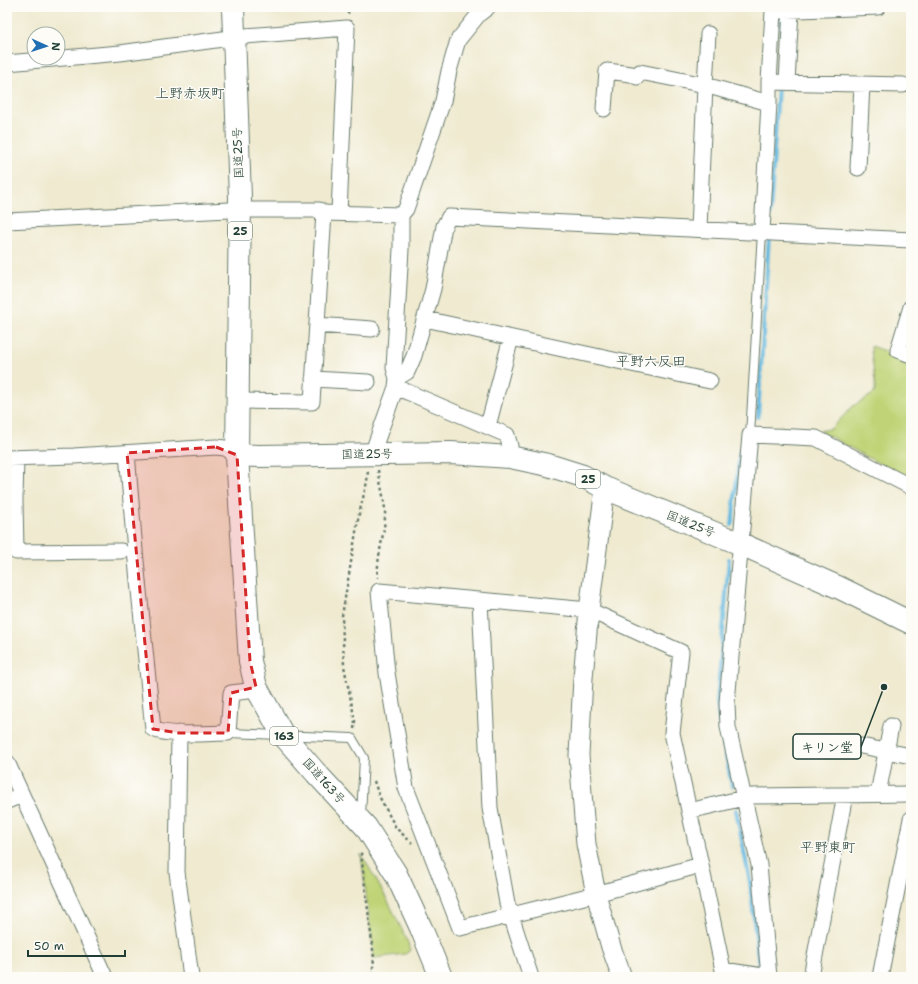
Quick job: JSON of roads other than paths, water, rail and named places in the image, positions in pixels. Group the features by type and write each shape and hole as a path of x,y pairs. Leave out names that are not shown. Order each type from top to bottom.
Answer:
{"highway":[{"name":"国道25号","path":"233,7 240,210 238,455 372,462 451,453 510,457 555,467 583,476 605,488 741,544 840,588 911,623"},
{"name":"国道163号","path":"238,455 247,630 250,661 256,687 283,735 366,827 396,874 421,928 441,977"}],"street":[{"path":"372,462 396,383 394,368 401,249 401,215 406,209 443,101 449,71 458,40 479,14 488,7"},
{"path":"767,232 769,82 773,11 782,9 878,7"},
{"path":"782,9 787,82"},
{"path":"7,63 120,52 234,38 347,28 332,213 317,325 312,402 238,401"},
{"path":"699,229 708,34"},
{"path":"604,109 607,71 631,74 637,77 640,72 705,85 769,103"},
{"path":"769,82 903,85"},
{"path":"858,168 862,84"},
{"path":"7,221 240,210 319,210 332,213 401,215"},
{"path":"396,383 408,372 414,356 433,289 444,226 449,217 911,240"},
{"path":"911,307 898,350 911,355"},
{"path":"425,319 710,381"},
{"path":"317,325 372,329"},
{"path":"488,426 511,338"},
{"path":"313,379 368,382"},
{"path":"396,383 507,435 510,446 510,457"},
{"path":"701,865 596,894 460,928 406,788 387,673 379,590 589,610 681,652 672,733 689,811 701,865 724,970 752,976 770,977 759,865 728,727 727,703 750,435 816,438 911,487"},
{"path":"122,551 16,552 15,500 12,458 216,447 225,448 238,455"},
{"path":"127,453 135,551 153,729 159,732 228,733 231,693 248,692 256,687"},
{"path":"605,488 589,610 582,693 579,755 586,844 596,894 611,947 622,977"},
{"path":"480,600 490,808 507,903 530,977"},
{"path":"878,794 891,726"},
{"path":"179,733 177,872 191,977"},
{"path":"861,746 911,756"},
{"path":"7,762 105,977"},
{"path":"689,811 752,796 911,794"},
{"path":"7,801 22,795"},
{"path":"811,977 845,795"},
{"path":"880,977 911,819"}],"lane":[{"path":"750,435 767,232"},
{"path":"228,733 352,738 364,758 361,821"}],"waterway":[{"path":"779,79 783,14"},
{"path":"770,215 778,86"},
{"path":"758,417 769,236"},
{"path":"732,525 740,451"},
{"path":"729,559 717,703 732,786"},
{"path":"736,810 750,882 759,965"}],"place":[{"name":"キリン堂","path":"884,687"}],"district":[{"name":"上野赤坂町","path":"190,93"},
{"name":"平野六反田","path":"651,361"},
{"name":"平野東町","path":"828,847"}]}
